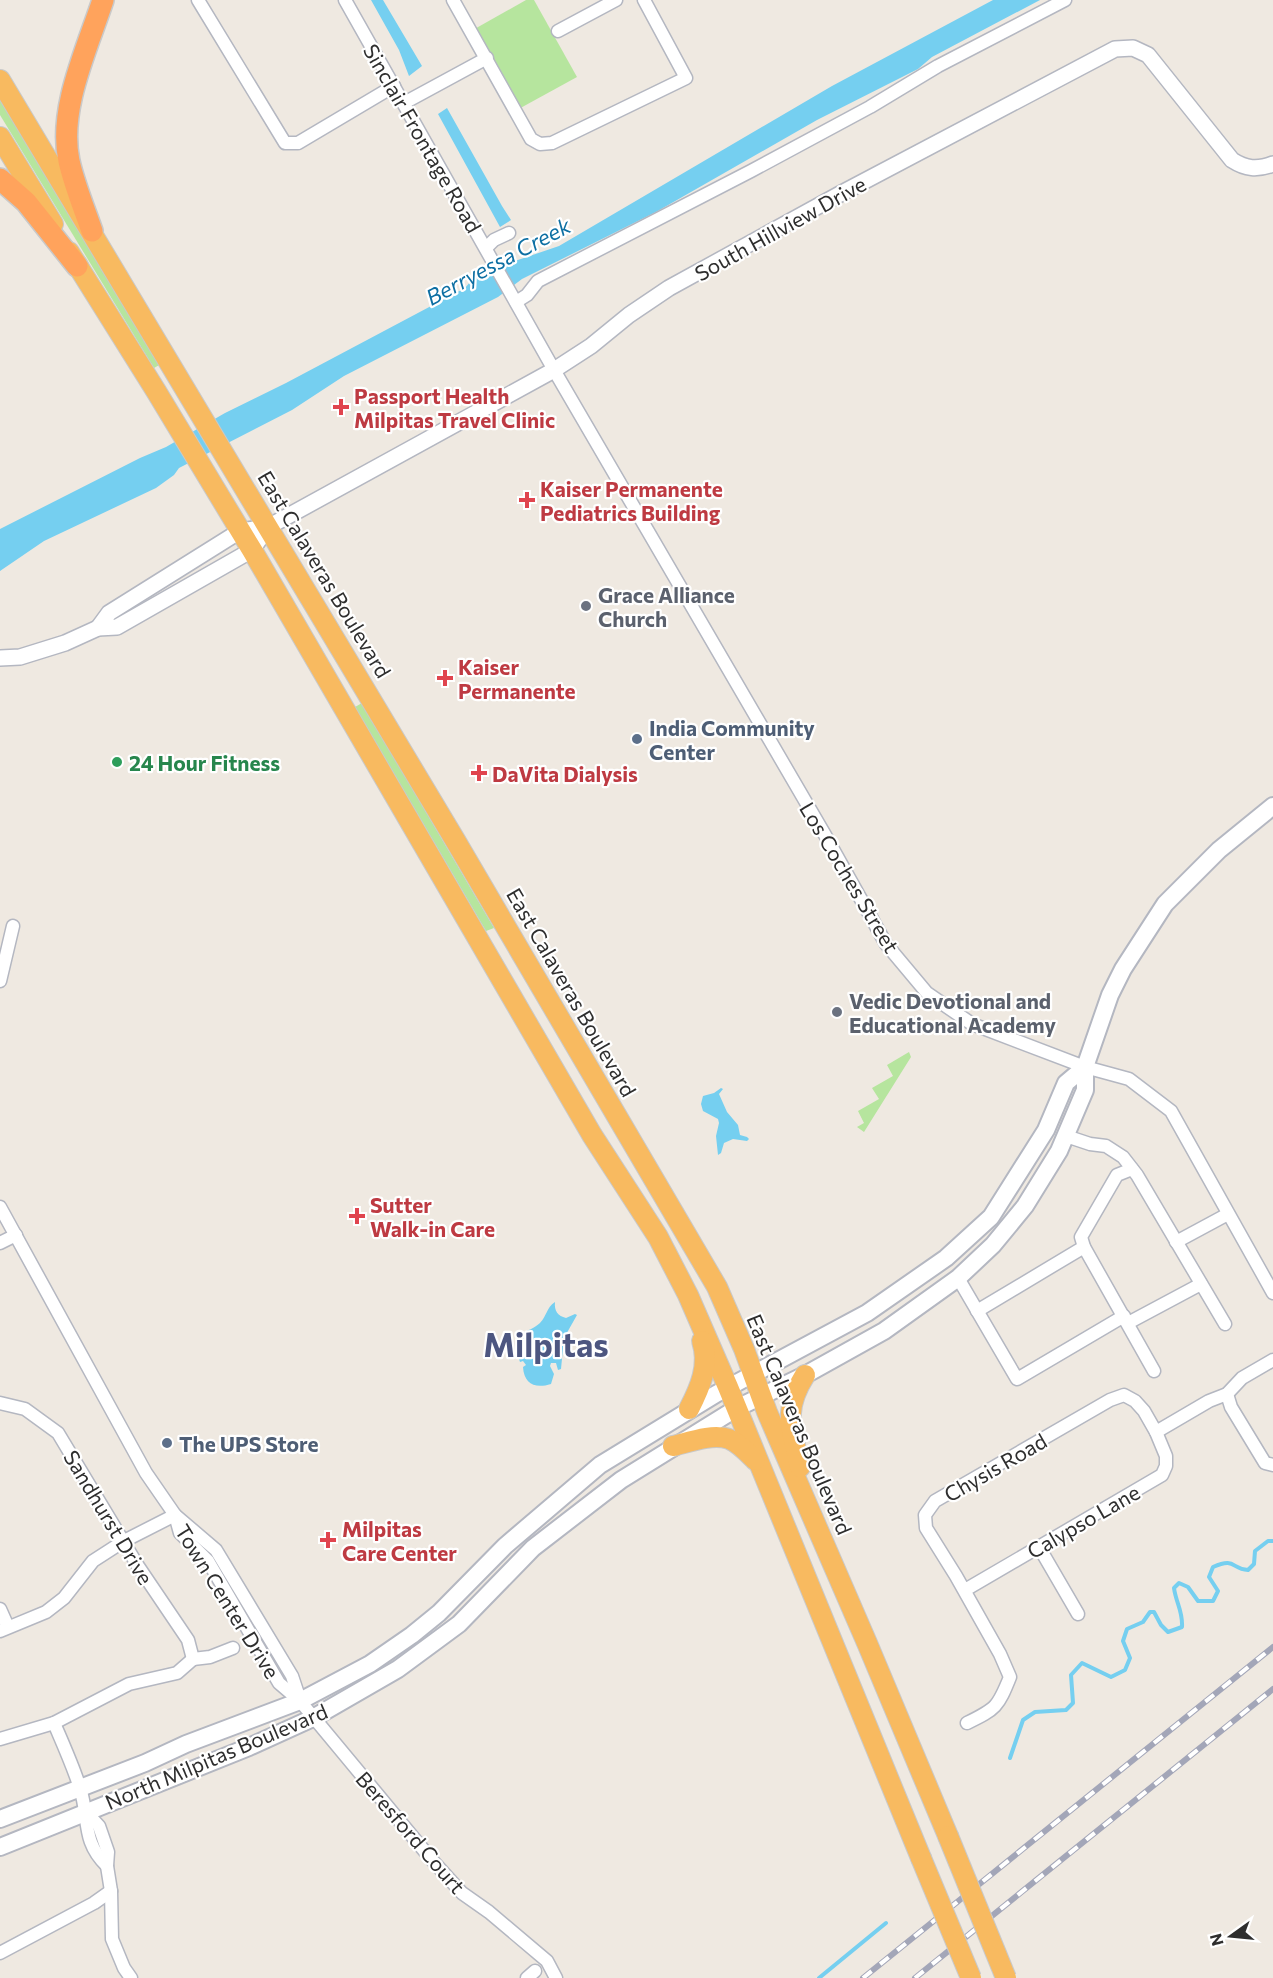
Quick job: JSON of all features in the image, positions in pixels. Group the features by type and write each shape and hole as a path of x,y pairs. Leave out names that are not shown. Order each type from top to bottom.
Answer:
{"highway":[{"path":"92,231 69,160 66,125 74,89 103,0"},
{"name":"East Calaveras Boulevard","path":"0,80 206,421 717,1287 1006,1978"},
{"path":"0,136 77,266 252,550 592,1135 658,1237 688,1295 728,1387 971,1978"},
{"path":"0,180 26,202 77,266"},
{"path":"688,1295 705,1349 703,1376 689,1409"},
{"path":"805,1375 795,1390 790,1414 811,1514"},
{"path":"673,1446 711,1438 728,1438 759,1464"}],"main road":[{"path":"1085,1067 1110,995 1165,904 1219,850 1273,806"},
{"name":"North Milpitas Boulevard","path":"0,1847 313,1718 398,1669 459,1624 533,1548 621,1479 736,1408 805,1375 884,1331 958,1278 993,1245 1025,1206 1059,1151 1085,1090 1085,1067"},
{"name":"North Milpitas Boulevard","path":"0,1819 300,1701 370,1664 412,1635 439,1613 492,1557 600,1465 689,1409 867,1313 956,1250 991,1217 1046,1130 1066,1083 1085,1067"}],"street":[{"path":"198,0 285,143 298,143 394,86"},
{"name":"Sinclair Frontage Road","path":"345,0 554,370"},
{"path":"453,0 531,139 540,144 552,143 687,78 644,0"},
{"path":"558,31 615,0"},
{"path":"515,300 527,295 538,282 751,171 870,107 938,66 1065,0"},
{"name":"South Hillview Drive","path":"268,527 554,370 591,346 629,315 669,288 840,194 1115,49 1133,48 1148,55 1232,160 1242,167 1252,169 1273,164"},
{"path":"404,103 487,58"},
{"path":"487,250 494,240 509,233"},
{"name":"Los Coches Street","path":"554,370 886,944 927,993 972,1024 1085,1067 1129,1079 1171,1111 1273,1293"},
{"path":"98,628 109,613 240,531 268,527"},
{"path":"0,658 20,657 66,643 98,628 117,627 252,550 268,527"},
{"path":"0,977 13,926"},
{"path":"1066,1136 1090,1144 1106,1146 1123,1157 1225,1324"},
{"path":"1132,1169 1117,1175 1081,1237 1084,1247 1154,1371"},
{"name":"Town Center Drive","path":"0,1207 146,1473 175,1515 216,1550 292,1676 300,1701"},
{"path":"1176,1242 1228,1214"},
{"path":"0,1243 16,1235"},
{"path":"977,1311 1084,1247"},
{"path":"958,1278 1017,1379 1126,1319 1201,1284"},
{"path":"1156,1432 1209,1401 1227,1394 1242,1378 1273,1360"},
{"path":"1227,1394 1231,1407 1265,1463 1273,1465"},
{"name":"Chysis Road","path":"967,1723 991,1712 1003,1694 1010,1677 1000,1654 964,1590 926,1528 925,1515 935,1501 1110,1400 1124,1395 1135,1401 1144,1411 1156,1432"},
{"name":"Sandhurst Drive","path":"0,1402 25,1409 58,1433 138,1566 188,1640 193,1659"},
{"name":"Calypso Lane","path":"964,1590 1162,1475 1166,1466 1166,1456 1156,1432"},
{"path":"0,1609 4,1629 46,1612 64,1598 93,1561 124,1541 175,1515"},
{"path":"1039,1547 1078,1614"},
{"path":"0,1739 54,1723 129,1684 177,1673 193,1659 210,1658 234,1648"},
{"name":"Beresford Court","path":"300,1701 462,1893 489,1912 547,1961 556,1978"},
{"path":"54,1723 80,1789 86,1812 99,1826 108,1852 112,1939 124,1968 131,1978"},
{"path":"0,1953 94,1903 111,1891"}],"green space":[{"path":"526,0 534,0 577,77 515,111 471,31"},
{"path":"0,99 161,364 154,368 0,115"},
{"path":"362,703 494,928 486,931 355,707"},
{"path":"909,1052 911,1057 864,1132 857,1127 864,1123 858,1111 879,1099 872,1088 893,1076 887,1065"}],"water":[{"path":"371,0 383,0 422,66 409,76 399,50"},
{"path":"993,0 1040,0 932,57 918,69 817,120 656,212 522,279 498,297 344,376 292,410 179,468 174,475 156,488 44,541 0,571 0,529 166,447 225,413 465,288 482,268 512,262 559,246 832,86"},
{"path":"447,108 511,220 500,227 438,114"},
{"path":"723,1089 719,1094 727,1112 738,1125 740,1135 749,1139 747,1141 733,1139 724,1143 718,1155 716,1136 718,1119 703,1111 701,1104 703,1096"},
{"path":"555,1302 557,1313 561,1316 566,1318 577,1315 564,1338 561,1369 558,1370 556,1363 551,1363 554,1374 551,1384 540,1386 531,1384 524,1373 523,1367 526,1365 523,1361 520,1362 515,1346 523,1333 540,1323"}],"waterway":[{"name":"Berryessa Creek","path":"508,254 508,268"},
{"path":"1010,1758 1023,1720 1035,1712 1066,1710 1073,1703 1071,1675 1082,1663 1111,1677 1125,1670 1130,1658 1123,1641 1127,1629 1143,1622 1150,1612 1154,1612 1168,1632 1182,1627 1174,1588 1179,1583 1188,1587 1198,1601 1213,1601 1218,1591 1209,1577 1213,1567 1230,1563 1248,1570 1254,1564 1255,1551 1268,1541 1273,1541"},
{"path":"819,1978 886,1923"}],"railway":[{"path":"863,1978 1273,1647"},
{"path":"915,1978 1273,1689"}],"place":[{"name":"Passport Health Milpitas Travel Clinic","path":"341,407"},
{"name":"Kaiser Permanente Pediatrics Building","path":"527,500"},
{"name":"Grace Alliance Church","path":"586,606"},
{"name":"Kaiser Permanente","path":"445,678"},
{"name":"India Community Center","path":"637,739"},
{"name":"24 Hour Fitness","path":"117,762"},
{"name":"DaVita Dialysis","path":"479,773"},
{"name":"Vedic Devotional and Educational Academy","path":"837,1012"},
{"name":"Sutter Walk-in Care","path":"357,1216"},
{"name":"The UPS Store","path":"167,1443"},
{"name":"Milpitas Care Center","path":"328,1540"}],"district":[{"name":"Milpitas","path":"546,1343"}]}
